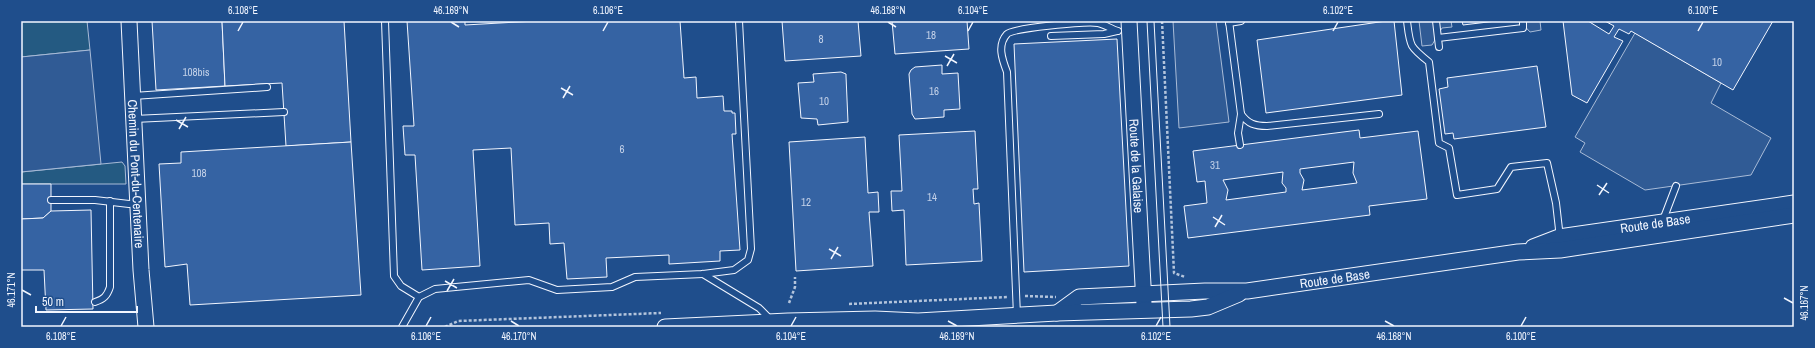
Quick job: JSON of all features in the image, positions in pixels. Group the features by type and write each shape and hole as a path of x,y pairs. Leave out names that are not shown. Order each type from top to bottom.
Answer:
{"street":[{"name":"Chemin du Pont-du-Centenaire","path":"129,21 139,203 141,270 146,327"},
{"name":"Route de la Galaise","path":"1125,28 1145,311"},
{"name":"Route de Base","path":"1661,229 1794,202"},
{"name":"Route de Base","path":"1057,313 1079,297 1247,291 1518,252 1560,243 1661,229 1794,216"},
{"name":"Route de Base","path":"665,327 875,319 918,321 1057,313 1191,309 1208,306 1247,291"}],"lane":[{"path":"385,21 394,276 401,286 419,298"},
{"path":"402,327 419,298 435,289 529,280 557,290 612,287 635,277 703,274 734,270 748,260 751,249 739,21"},
{"path":"1240,145 1238,133 1241,114 1229,22 1242,21"},
{"path":"1407,21 1410,44 1414,50 1429,62 1439,143 1449,148 1456,195 1497,189 1511,167 1547,163 1556,203 1560,243"},
{"path":"1436,21 1439,47"},
{"path":"1438,38 1524,28 1523,21"},
{"path":"1017,316 1006,72 1002,59 1001,45 1003,39 1008,32 1017,29 1045,26 1097,23 1125,28"},
{"path":"1051,36 1104,34 1125,28"},
{"path":"133,96 267,87"},
{"path":"134,119 284,112"},
{"path":"1241,114 1246,121 1256,126 1379,114"},
{"path":"1661,229 1676,186"},
{"path":"51,200 110,201 129,204 139,203"},
{"path":"95,302 102,300 106,296 110,286 110,201"},
{"path":"703,274 759,308 773,322"}],"path":[{"path":"1162,21 1174,273 1188,279"},
{"path":"789,303 795,287 795,278"}],"shaded area":[{"path":"21,21 87,21 90,50 21,57"},
{"path":"1173,21 1216,21 1229,122 1179,128"},
{"path":"1419,21 1451,21 1452,27 1442,28 1432,45 1422,46"},
{"path":"1520,21 1540,21 1541,30 1530,32"},
{"path":"1635,33 1721,83 1711,103 1771,138 1751,175 1645,190 1580,152 1585,143 1575,137"},
{"path":"90,50 101,164 21,172 21,57"},
{"path":"122,162 125,166 126,184 21,184 21,172"}],"building":[{"path":"152,21 222,21 225,86 156,90"},
{"path":"222,21 344,21 351,142 286,146 282,83 225,86"},
{"path":"407,21 465,21 465,25 535,21 680,21 684,78 696,77 697,98 723,96 724,111 732,111 732,113 735,113 736,134 732,134 740,250 720,251 720,261 669,264 669,255 606,258 607,277 567,279 564,243 550,244 549,223 515,225 511,148 473,150 480,266 422,270 415,155 405,155 403,126 414,126"},
{"path":"782,21 858,21 861,56 785,61"},
{"path":"892,21 967,21 969,49 895,54"},
{"path":"1394,21 1402,95 1266,113 1257,40"},
{"path":"1462,21 1496,21 1463,25"},
{"path":"1563,21 1588,21 1609,34 1614,26 1605,21 1773,21 1733,90 1631,31 1629,34 1619,29 1614,37 1623,41 1587,103 1572,95"},
{"path":"1117,39 1129,266 1024,272 1014,44"},
{"path":"942,65 942,74 958,73 960,109 944,110 944,117 915,119 912,114 909,74 911,70 915,67"},
{"path":"1537,66 1546,127 1454,139 1453,133 1445,134 1439,89 1448,87 1447,78"},
{"path":"841,72 846,74 848,122 818,125 817,119 801,118 798,83 814,82 813,74"},
{"path":"1359,130 1360,138 1418,131 1427,199 1369,206 1370,215 1188,238 1184,206 1207,203 1205,181 1197,182 1193,151","holes":["1354,162 1353,173 1357,183 1302,190 1304,180 1300,173 1300,169","1283,172 1282,183 1286,188 1286,192 1226,200 1228,190 1223,180"]},
{"path":"975,131 978,189 973,189 974,204 979,203 982,261 906,265 904,210 892,211 891,191 902,191 899,135"},
{"path":"865,137 868,193 878,192 879,212 869,212 873,266 796,271 789,142"},
{"path":"351,142 361,295 190,305 187,264 165,267 159,164 181,163 181,152"},
{"path":"21,184 51,184 51,211 43,218 21,219"},
{"path":"91,210 93,309 46,310 44,270 21,270 21,219 43,218 51,211"}],"tram line":[{"path":"1147,21 1163,327"},
{"path":"1154,21 1170,327"}]}
